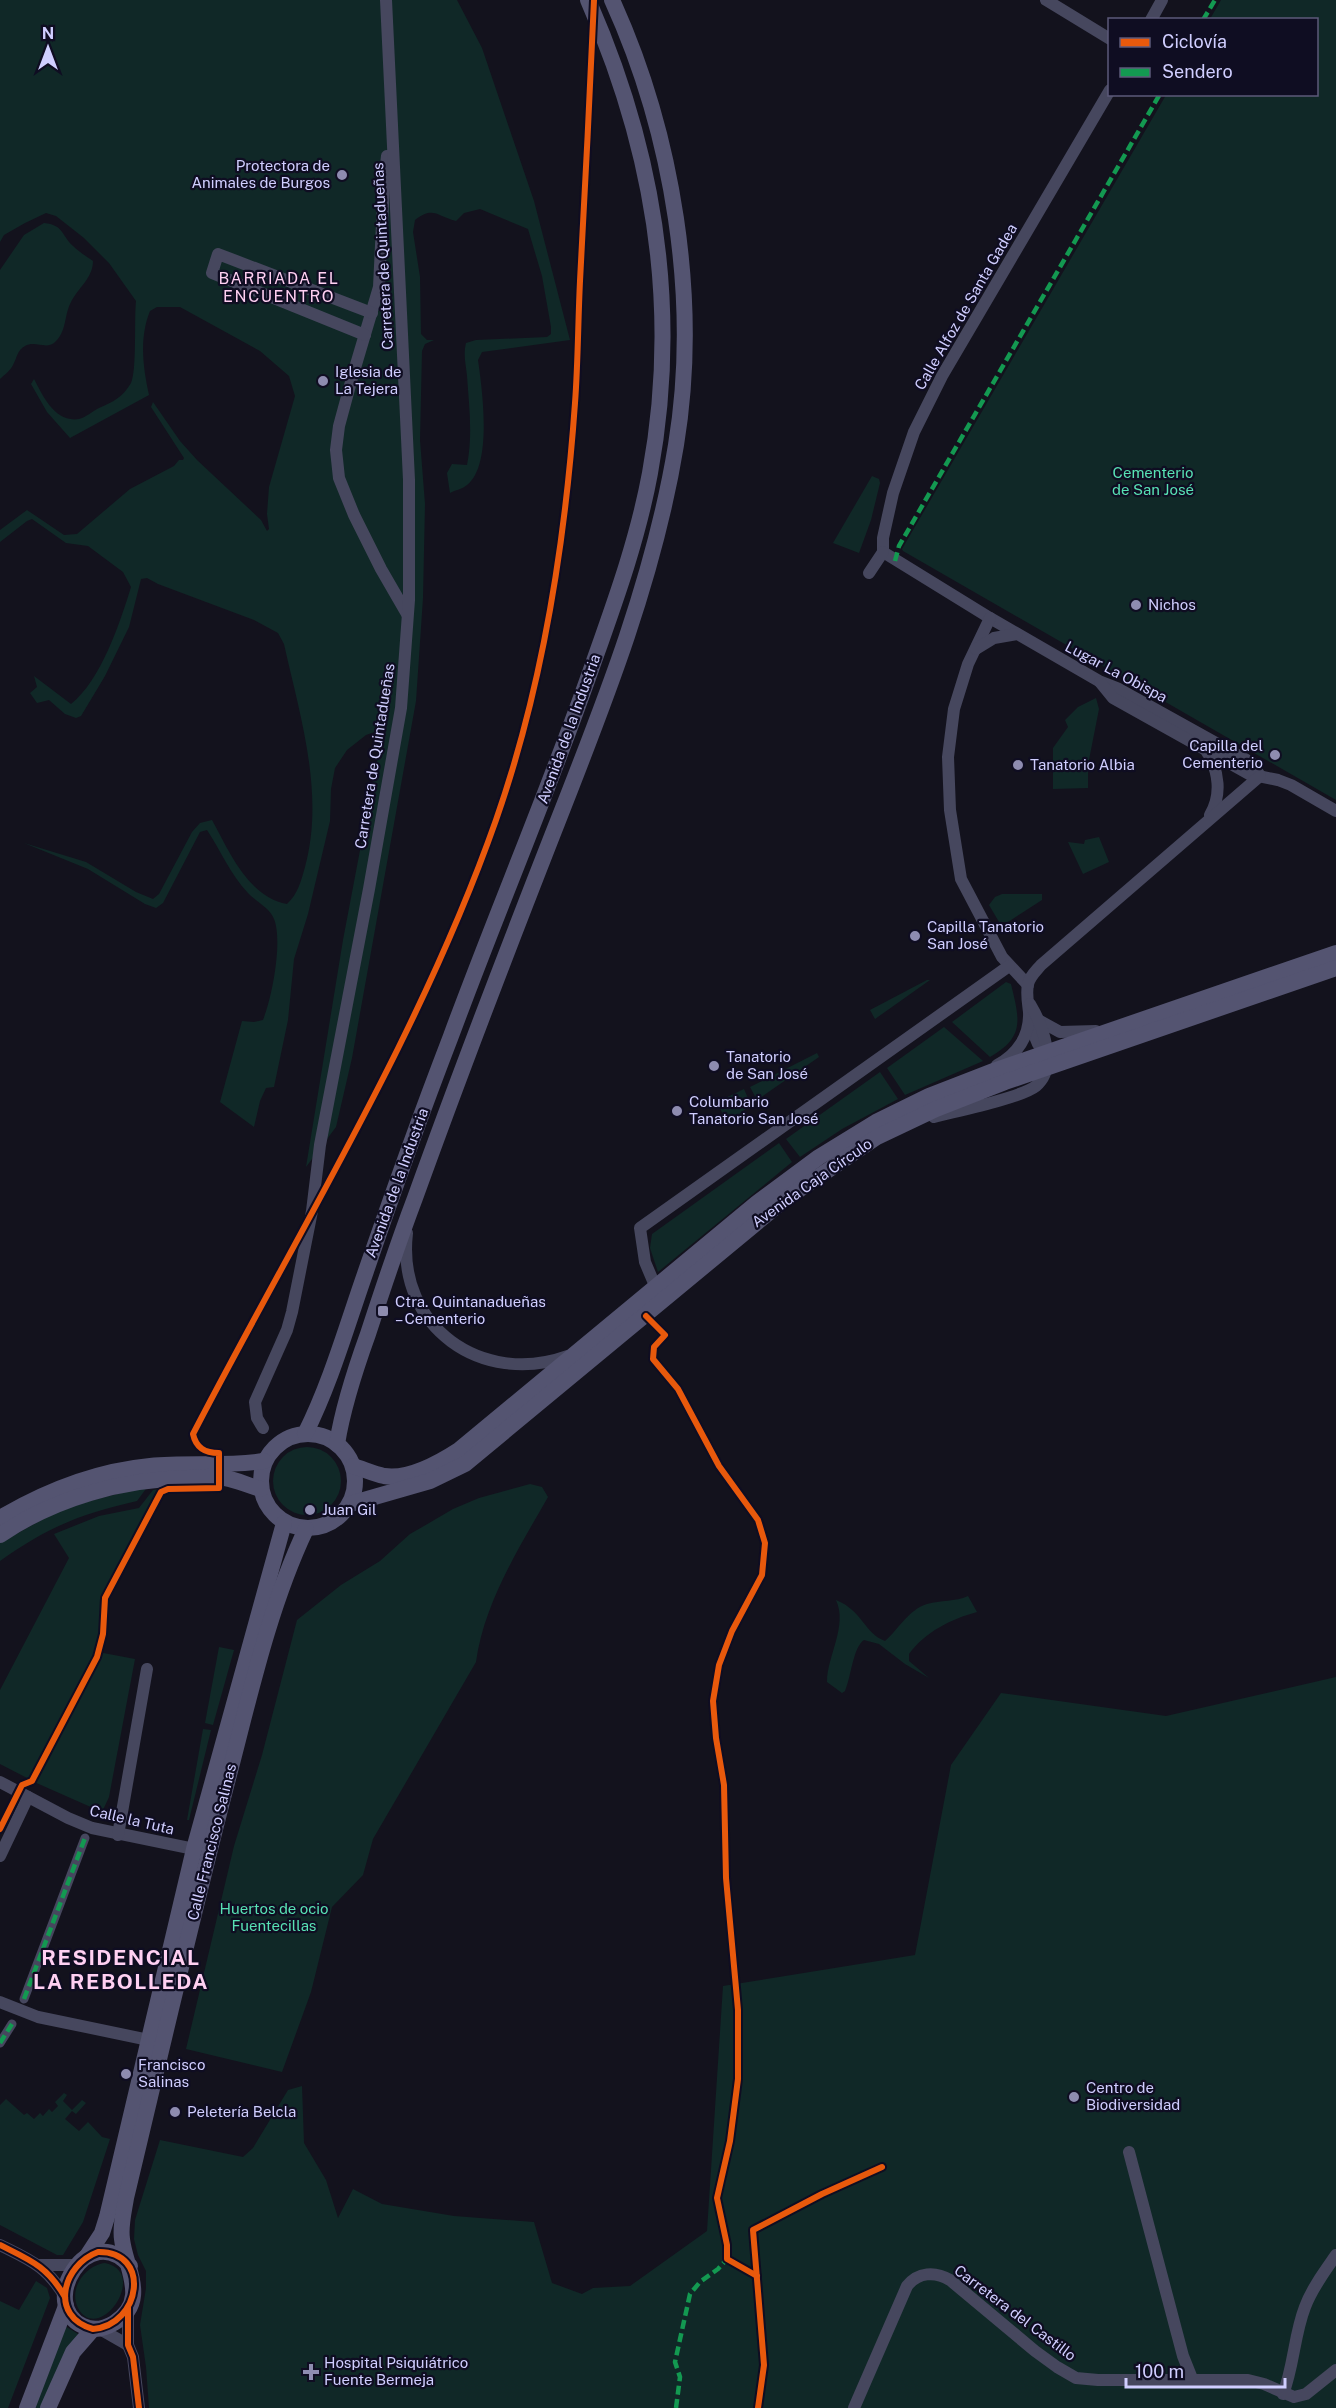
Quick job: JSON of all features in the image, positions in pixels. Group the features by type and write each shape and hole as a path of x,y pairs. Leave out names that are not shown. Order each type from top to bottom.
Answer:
{"main road":[{"name":"Avenida de la Industria","path":"305,1434 322,1399 452,1033 579,705 622,581 646,494 660,392 662,293 659,258 650,196 637,133 622,86 588,0"},
{"name":"Avenida de la Industria","path":"337,1443 344,1406 391,1263 624,642 657,538 677,442 684,348 674,202 654,115 635,55 612,0"},
{"name":"Avenida Caja Círculo","path":"350,1504 430,1481 465,1464 784,1200 848,1155 896,1127 1050,1061 1112,1030 1336,953"},
{"name":"Avenida Caja Círculo","path":"353,1466 379,1474 397,1476 440,1460 459,1450 757,1203 819,1156 876,1122 949,1088 1050,1061 1336,968"},
{"path":"305,1434 316,1434 337,1443 353,1466 354,1492 350,1504 336,1520 327,1525 306,1529 284,1523 269,1509 261,1490 260,1475 264,1461 281,1442 305,1434"},
{"path":"0,1518 44,1494 111,1472 149,1466 242,1465 264,1461"},
{"path":"0,1535 27,1518 57,1505 102,1489 135,1482 171,1478 219,1477 261,1490"},
{"name":"Calle Francisco Salinas","path":"81,2261 102,2233 107,2217 194,1849 284,1523"},
{"name":"Calle Francisco Salinas","path":"130,2266 122,2239 123,2214 129,2187 218,1816 251,1689 291,1561 306,1529"},
{"path":"27,2408 66,2301 66,2287 81,2261 98,2252 110,2252 123,2258 130,2266 134,2291 128,2308 114,2323 97,2329 73,2352 48,2408"},
{"path":"66,2301 75,2321 97,2329"}],"street":[{"name":"Carretera de Quintadueñas","path":"263,1428 257,1418 255,1402 289,1321 312,1211 320,1145 393,756 404,680 408,615 409,480 386,0"},
{"path":"1046,0 1108,38"},
{"path":"1152,18 1162,0"},
{"name":"Calle Alfoz de Santa Gadea","path":"883,552 883,538 893,493 914,432 942,376 1108,93"},
{"path":"393,140 387,156 385,174 380,286 339,426 336,450 339,478 354,515 381,569 408,615"},
{"path":"366,335 212,273 218,255 372,313"},
{"path":"869,573 883,552"},
{"name":"Lugar La Obispa","path":"883,552 990,618 1099,681 1117,688 1252,763 1260,776 1291,786 1336,811"},
{"path":"990,618 959,692 950,734 948,778 950,810 962,879 1009,966 1028,985"},
{"path":"975,650 994,638 1017,634"},
{"path":"1099,681 1113,698 1249,774 1260,776"},
{"path":"1206,821 1217,799 1218,788 1215,770 1207,751"},
{"path":"1050,1061 1038,1044 1028,1000 1028,985 1032,975 1049,956 1260,776"},
{"path":"656,1288 645,1262 640,1228 1009,966"},
{"path":"1035,1023 1064,1032 1112,1030"},
{"path":"949,1088 1003,1062 1018,1048 1035,1023"},
{"name":"Avenida de la Industria","path":"441,1126 412,1212 406,1241 406,1269 411,1289 422,1311 446,1338 492,1361 542,1364 578,1353"},
{"path":"118,1835 147,1669"},
{"name":"Calle la Tuta","path":"0,1782 81,1824 118,1835 194,1849"},
{"path":"0,1856 28,1797"},
{"path":"24,1999 85,1839"},
{"path":"0,2002 38,2018 148,2040"},
{"path":"0,2043 12,2024"},
{"path":"1129,2152 1188,2377"},
{"path":"0,2245 39,2265 51,2275 66,2301"},
{"path":"1336,2255 1305,2306 1291,2374 1283,2394 1294,2397 1306,2394 1336,2370"},
{"path":"39,2265 81,2261"},
{"name":"Carretera del Castillo","path":"854,2408 907,2286 913,2279 925,2274 937,2275 950,2280 1035,2351 1076,2378 1098,2380 1188,2377 1248,2380 1264,2384 1283,2394"},
{"path":"128,2308 128,2345 136,2377 139,2408"},
{"path":"97,2329 128,2345"},
{"path":"1264,2384 1283,2379 1291,2374"}],"green space":[{"path":"0,0 457,0 482,48 534,201 570,340 482,352 478,360 484,426 480,461 475,475 467,485 450,493 447,473 452,464 467,465 469,454 470,420 466,343 476,340 547,337 551,334 551,327 542,276 528,229 480,209 464,213 456,221 435,213 415,220 413,232 420,277 421,334 427,340 434,340 425,344 422,351 420,440 425,504 423,598 416,701 352,1058 336,1127 306,1167 343,940 383,729 366,735 347,750 335,768 331,789 330,821 308,914 294,959 288,1020 274,1087 266,1088 260,1101 254,1127 220,1102 242,1021 263,1020 275,970 276,929 272,915 242,886 207,830 200,832 163,903 156,908 145,904 88,869 24,843 86,862 136,892 153,899 159,894 192,832 200,823 212,820 241,871 251,883 273,900 287,904 296,892 305,867 312,811 308,755 284,644 278,633 254,620 147,578 141,579 129,627 105,676 81,716 76,718 65,714 49,700 37,703 30,693 37,687 34,676 71,704 82,694 108,650 131,587 123,572 88,546 66,543 32,519 0,542 0,530 27,510 64,535 77,534 130,489 174,466 179,460 183,460 184,458 151,407 153,402 180,441 261,520 267,531 269,529 267,514 269,487 295,396 289,376 260,351 180,307 157,307 150,311 143,342 149,395 70,438 47,412 31,384 34,379 51,407 63,417 71,419 84,417 109,404 125,392 133,377 136,301 109,263 84,238 56,216 46,213 4,235 0,242"},
{"name":"Cementerio de San José","path":"1221,0 1336,0 1336,800 902,549 1165,96 1318,96 1318,18 1211,18"},
{"path":"44,223 59,228 73,246 93,261 91,273 71,302 60,337 53,344 29,344 22,348 12,367 0,379 0,270 24,235"},
{"path":"872,476 879,479 880,483 871,520 859,553 833,543"},
{"path":"1096,698 1099,709 1088,765 1088,788 1053,789 1053,748 1068,727 1065,720 1078,707"},
{"path":"1099,837 1109,862 1083,874 1068,842 1084,844 1085,840"},
{"path":"1002,894 1042,894 1042,900 1008,922 999,922 989,905 995,897"},
{"path":"930,980 875,1019 870,1010"},
{"path":"1006,982 1011,984 1017,1026 1010,1042 990,1057 952,1022"},
{"path":"944,1027 983,1061 905,1095 887,1068"},
{"path":"817,1053 819,1057 757,1100 750,1087"},
{"path":"880,1072 898,1099 842,1129 800,1157 786,1139"},
{"path":"744,1089 751,1105 730,1121 726,1121 717,1102"},
{"path":"779,1143 792,1162 658,1272 650,1248 652,1234"},
{"path":"314,1447 326,1453 335,1462 341,1474 339,1494 331,1505 314,1515 300,1515 283,1505 275,1494 273,1474 283,1457 294,1449"},
{"name":"Huertos de ocio Fuentecillas","path":"530,1484 542,1487 548,1497 504,1576 487,1618 476,1662 373,1839 363,1875 332,1907 311,1992 282,2072 186,2049 234,1846 262,1755 297,1620 341,1585 380,1561 410,1534 453,1509 479,1498"},
{"path":"148,1486 137,1501 98,1511 65,1523 34,1539 0,1561 0,1543 63,1508"},
{"path":"160,1489 101,1602 101,1636 94,1656 29,1779 0,1764 0,1690 69,1558 54,1534 99,1516 139,1508 153,1490"},
{"path":"968,1596 977,1612 939,1627 915,1646 909,1654 909,1661 929,1678 905,1664 879,1644 864,1640 857,1649 845,1691 842,1693 827,1682 840,1620 836,1600 852,1610 872,1633 885,1641 909,1615 920,1607"},
{"path":"219,1647 234,1650 213,1725 205,1723"},
{"path":"98,1652 135,1659 109,1797 102,1812 32,1781"},
{"path":"1336,1677 1336,2408 149,2408 140,2325 146,2288 146,2271 138,2255 134,2239 135,2220 160,2140 243,2157 253,2148 288,2090 302,2086 304,2143 326,2180 338,2218 353,2189 382,2204 454,2216 534,2222 552,2283 582,2294 593,2288 630,2286 707,2231 723,1986 915,1955 951,1765 1001,1693 1166,1716"},
{"path":"203,1729 211,1730 189,1820 187,1820"},
{"path":"64,2093 67,2095 63,2101 72,2110 82,2100 86,2103 76,2114 72,2111 65,2119 79,2131 88,2122 102,2137 110,2139 83,2222 63,2255 57,2255 0,2225 0,2105 6,2099 24,2115 27,2113 34,2119 40,2113 43,2116 49,2109 52,2112 58,2106 55,2102"},
{"path":"105,2263 118,2269 123,2279 122,2291 108,2313 97,2318 87,2317 78,2308 75,2293 77,2286 91,2268"},
{"path":"36,2281 47,2288 50,2298 8,2408 0,2408 0,2301 19,2310"},
{"path":"65,2326 78,2334 43,2408 33,2408"}],"marked path":[{"path":"1204,18 1215,0"},
{"path":"895,561 899,546 1159,96"},
{"path":"24,1999 85,1838"},
{"path":"0,2043 12,2024"},
{"path":"676,2408 680,2377 675,2362 690,2294 700,2282 718,2269 727,2259 727,2255"}],"cycle path":[{"path":"0,1829 22,1785 32,1781 97,1657 103,1634 105,1598 161,1492 168,1489 219,1488 219,1453 202,1449 196,1443 193,1434 394,1056 431,979 496,820 527,718 539,667 565,509 576,388 594,0"},
{"path":"646,1316 665,1335 654,1347 653,1359 678,1389 719,1466 758,1520 765,1543 762,1575 732,1631 719,1665 713,1701 716,1738 724,1785 726,1878 738,2010 738,2079 730,2141 717,2198 727,2245 727,2259 757,2276"},
{"path":"758,2408 764,2365 753,2230 822,2194 882,2167"},
{"path":"0,2245 37,2265 51,2278 65,2297"},
{"path":"98,2252 115,2255 127,2263 133,2275 134,2289 130,2303 122,2315 109,2325 93,2329 79,2323 70,2314 66,2303 66,2291 69,2279 76,2268 98,2252"},
{"path":"128,2308 128,2345 133,2357 139,2408"}],"place":[{"name":"Protectora de Animales de Burgos","path":"342,175"},
{"name":"Iglesia de La Tejera","path":"323,381"},
{"name":"Nichos","path":"1136,605"},
{"name":"Capilla del Cementerio","path":"1275,755"},
{"name":"Tanatorio Albia","path":"1018,765"},
{"name":"Capilla Tanatorio San José","path":"915,936"},
{"name":"Tanatorio de San José","path":"714,1066"},
{"name":"Columbario Tanatorio San José","path":"677,1111"},
{"name":"Ctra. Quintanadueñas – Cementerio","path":"383,1311"},
{"name":"Juan Gil","path":"310,1510"},
{"name":"Francisco Salinas","path":"126,2074"},
{"name":"Centro de Biodiversidad","path":"1074,2097"},
{"name":"Peletería Belcla","path":"175,2112"},
{"name":"Hospital Psiquiátrico Fuente Bermeja","path":"311,2372"}],"district":[{"name":"BARRIADA EL ENCUENTRO","path":"279,287"},
{"name":"RESIDENCIAL LA REBOLLEDA","path":"121,1970"}]}
